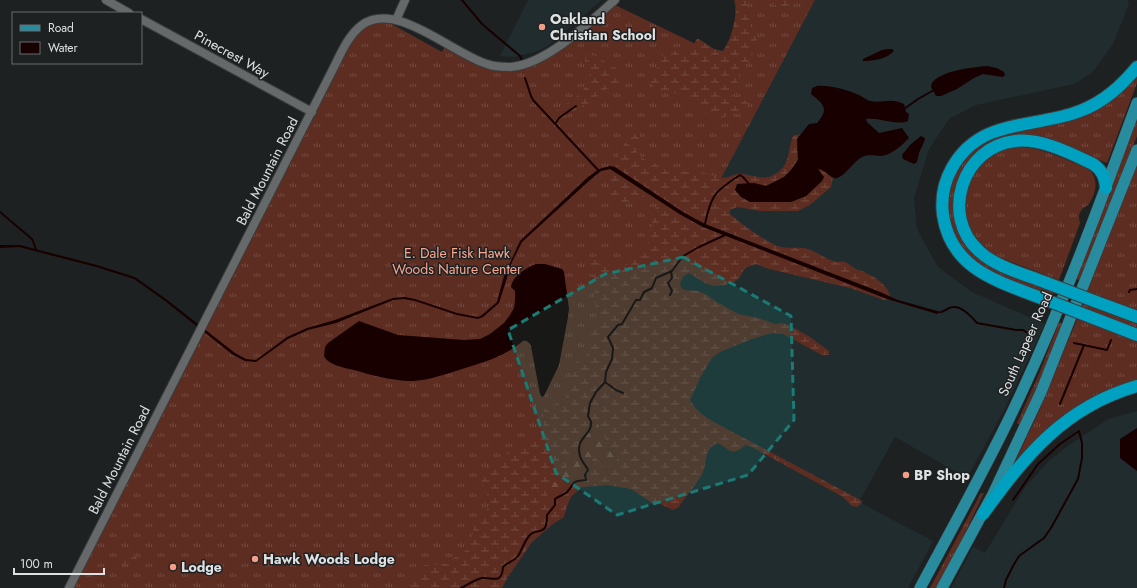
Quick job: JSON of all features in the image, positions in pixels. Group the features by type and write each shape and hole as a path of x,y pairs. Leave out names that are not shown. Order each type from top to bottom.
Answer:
{"highway":[{"path":"1137,66 1114,91 1103,100 1088,108 1070,114 1007,127 978,138 958,157 948,176 944,190 943,214 950,239 960,254 972,267 989,277 1137,335"},
{"path":"1106,188 1103,174 1098,167 1093,164 1049,146 1030,141 1015,141 997,146 983,155 971,167 960,190 958,207 962,226 972,244 979,252 996,263 1137,317"},
{"path":"982,514 1027,456 1058,426 1074,414 1094,403 1113,394 1137,386"}],"main road":[{"name":"South Lapeer Road","path":"920,588 1007,424 1057,312 1106,188 1137,103"},
{"path":"942,588 982,514 1020,438 1051,367 1137,150"},
{"path":"1007,424 1018,431 1020,438"}],"street":[{"path":"106,0 127,12"},
{"path":"396,20 405,0"},
{"name":"Bald Mountain Road","path":"69,588 312,112 347,44 356,30 363,24 378,19 396,20 424,31 486,64 499,67 512,67 525,64 556,48 615,0"},
{"name":"Pinecrest Way","path":"142,20 312,112"}],"highlighted area":[{"path":"683,257 791,316 794,420 748,475 617,515 556,473 508,330 605,274"}],"shaded area":[{"name":"Oakland Christian School","path":"528,0 602,0 549,45 538,51 514,57 500,56"},
{"path":"815,0 1128,0 1129,4 1113,44 1093,72 1074,84 976,105 949,119 929,149 914,198 917,229 938,267 972,292 1045,324 1004,410 967,478 895,437 859,502 933,541 908,588 498,588"},
{"path":"1137,411 1137,588 951,588 973,547 985,553 1026,486 1050,460 1108,419"}],"green space":[{"path":"734,0 750,0 747,8 751,29 756,38 757,44 750,60 741,69 734,94 729,100 732,102 742,98 748,103 745,109 737,114 730,113 729,115 721,118 715,118 705,114 686,97 657,88 650,81 650,75 660,66 663,53 666,49 673,49 681,55 685,55 691,50 697,39 699,39 714,49 723,51 729,40 735,19 736,12"},
{"name":"E. Dale Fisk Hawk Woods Nature Center","path":"747,0 815,0 675,266 498,588 73,588 345,54 353,40 362,29 375,23 388,22 442,52 445,46 475,63 521,69 615,5 726,57"},
{"path":"769,0 789,0 792,9 789,13 785,13"},
{"path":"588,54 601,59 621,72 622,79 619,84 604,90 592,101 570,113 557,124 550,116 573,100 587,85 590,77 590,69 585,61 585,56"},
{"path":"1137,74 1137,83 1107,163 1048,141 1024,136 1011,136 1004,137 986,147 971,159 961,173 955,189 953,205 956,222 962,237 972,252 986,264 1054,292 1052,297 995,276 963,253 950,227 947,200 958,164 985,138 1060,120"},
{"path":"1137,120 1137,136 1080,280 1076,279"},
{"path":"634,130 639,133 641,138 636,151 639,155 651,162 662,165 667,172 698,171 722,178 741,174 764,178 779,172 783,168 788,158 793,136 800,134 797,139 798,160 784,177 766,186 754,183 738,184 735,190 750,202 791,202 806,196 822,181 824,177 818,169 820,168 833,178 831,187 810,205 798,211 760,211 737,207 730,210 730,214 752,231 775,245 808,249 834,262 845,262 874,277 882,283 890,294 891,298 880,292 705,224 683,212 615,167 619,159 618,155 621,149"},
{"path":"1016,147 1025,147 1043,151 1085,167 1090,170 1095,179 1095,190 1088,205 1082,209 1079,214 1080,223 1059,280 993,255 977,241 968,225 965,203 967,191 976,171 984,162 996,153"},
{"path":"1137,164 1137,310 1087,291"},
{"path":"612,169 646,193 641,197 624,203 614,203 608,197 609,181 614,174"},
{"path":"653,197 703,227 891,299 884,300 850,288 769,269 756,264 745,268 739,278 734,282 725,285 713,286 689,273 684,276 680,283 681,288 685,290 698,291 707,295 738,314 759,318 775,324 782,323 789,325 810,337 829,351 829,355 822,355 783,334 772,333 752,339 720,352 712,358 701,376 690,400 705,417 853,496 862,501 862,503 857,507 852,506 843,497 752,447 745,445 737,451 731,451 718,443 710,448 703,472 698,481 679,507 673,510 660,504 654,504 631,489 607,485 582,487 571,497 564,517 553,524 532,542 502,588 408,588 424,565 444,564 465,551 470,546 474,527 483,518 489,505 487,495 481,483 486,468 501,459 509,451 531,443 544,430 544,410 550,405 563,403 567,394 573,364 580,360 585,360 590,334 597,327 600,319 599,311 595,305 594,299 597,285 594,276 587,267 589,262 593,257 600,255 611,270 620,271 645,248 649,241 652,234 651,215 658,204","holes":["594,422 598,424 607,442 608,448 614,453 617,460 615,465 609,470 604,470 598,460 594,457 592,459 591,468 588,474 569,483 563,490 559,502 551,503 547,495 552,484 561,477 577,449 578,446 575,440 585,432 589,424"]},
{"path":"1083,304 1137,324 1137,330 1081,309"},
{"path":"1078,317 1137,340 1137,382 1119,388 1019,460 1017,458 1039,411"},
{"path":"1059,322 1063,324 1046,369 1020,425 1017,423 1039,374"},
{"path":"594,421 598,424 607,442 608,448 614,453 617,460 615,465 609,470 604,470 598,460 592,459 591,468 588,474 569,483 563,490 559,502 551,503 546,495 552,484 561,477 577,449 578,446 575,440 585,432 589,424"},
{"path":"981,493 984,493 937,588 930,588"},
{"path":"135,555 137,559 131,565 123,565 122,561 124,557"}],"water":[{"path":"892,49 894,51 884,58 863,61 863,59 882,50"},
{"path":"987,66 997,68 1004,72 1005,75 1003,77 983,74 957,89 941,96 936,96 931,87 932,83 942,75 965,69"},
{"path":"817,86 827,86 844,90 859,95 870,101 895,101 904,104 906,112 909,114 908,121 899,123 876,119 866,119 867,122 879,133 902,128 909,138 889,154 881,156 869,155 862,157 840,177 832,177 821,169 818,169 824,177 822,181 806,196 791,202 750,202 741,197 735,190 737,184 754,183 766,186 784,177 798,160 797,139 809,124 817,123 823,114 824,110 822,104 811,94 812,88"},
{"path":"921,136 925,138 917,162 914,164 903,159 902,155 910,145"},
{"path":"610,166 615,167 683,212 705,224 898,300 941,312 937,314 887,299 703,227 681,215 610,169 601,171 590,180 522,242 512,262 499,303 483,317 478,319 457,315 415,301 404,299 393,300 336,323 308,330 288,339 256,362 245,361 233,355 165,301 134,279 96,267 19,247 0,248 0,245 20,245 97,265 135,277 166,299 235,353 246,359 256,360 287,337 307,328 335,320 393,298 405,297 457,313 478,317 482,315 497,302 504,276 520,241 588,177 599,169"},
{"path":"536,264 545,264 562,269 564,272 569,309 559,365 544,396 542,397 540,394 531,346 529,342 526,341 523,341 507,352 491,359 439,376 414,381 388,378 342,367 329,362 324,356 325,347 328,343 359,321 398,335 464,340 480,339 490,334 504,323 510,315 514,308 515,299 515,291 511,287 512,283 520,273 528,267"},
{"path":"1137,428 1137,471 1120,458 1120,439"}],"waterway":[{"path":"462,0 482,24 520,56 522,60"},
{"path":"525,78 533,100 598,170"},
{"path":"904,109 934,90"},
{"path":"555,124 559,118 576,106"},
{"path":"705,224 712,200 725,185 740,175 749,184"},
{"path":"0,212 32,239 36,249"},
{"path":"461,588 482,578 499,578 503,567 518,556 529,536 532,533 543,530 547,522 547,515 555,505 555,499 566,493 575,482 586,480 585,475 588,470 581,458 579,450 581,441 590,428 591,422 588,416 590,403 596,392 605,382 606,372 612,359 613,348 608,337 618,325 622,324 636,300 640,300 644,292 652,288 656,278 672,271 683,256 725,235"},
{"path":"670,295 672,291 668,283 672,278 671,271"},
{"path":"1129,292 1130,290 1137,289"},
{"path":"941,312 956,307 966,312 977,323 1023,330 1029,334 1031,333"},
{"path":"1074,343 1107,350 1111,340"},
{"path":"1060,404 1084,345"},
{"path":"605,382 623,393"},
{"path":"1004,588 1006,580 1019,556 1044,538 1078,479 1082,458 1082,443 1079,431 1060,444 1038,464 1013,500"}],"place":[{"name":"Oakland Christian School","path":"542,27"},
{"name":"BP Shop","path":"906,475"},
{"name":"Hawk Woods Lodge","path":"255,559"},
{"name":"Lodge","path":"173,567"}]}
